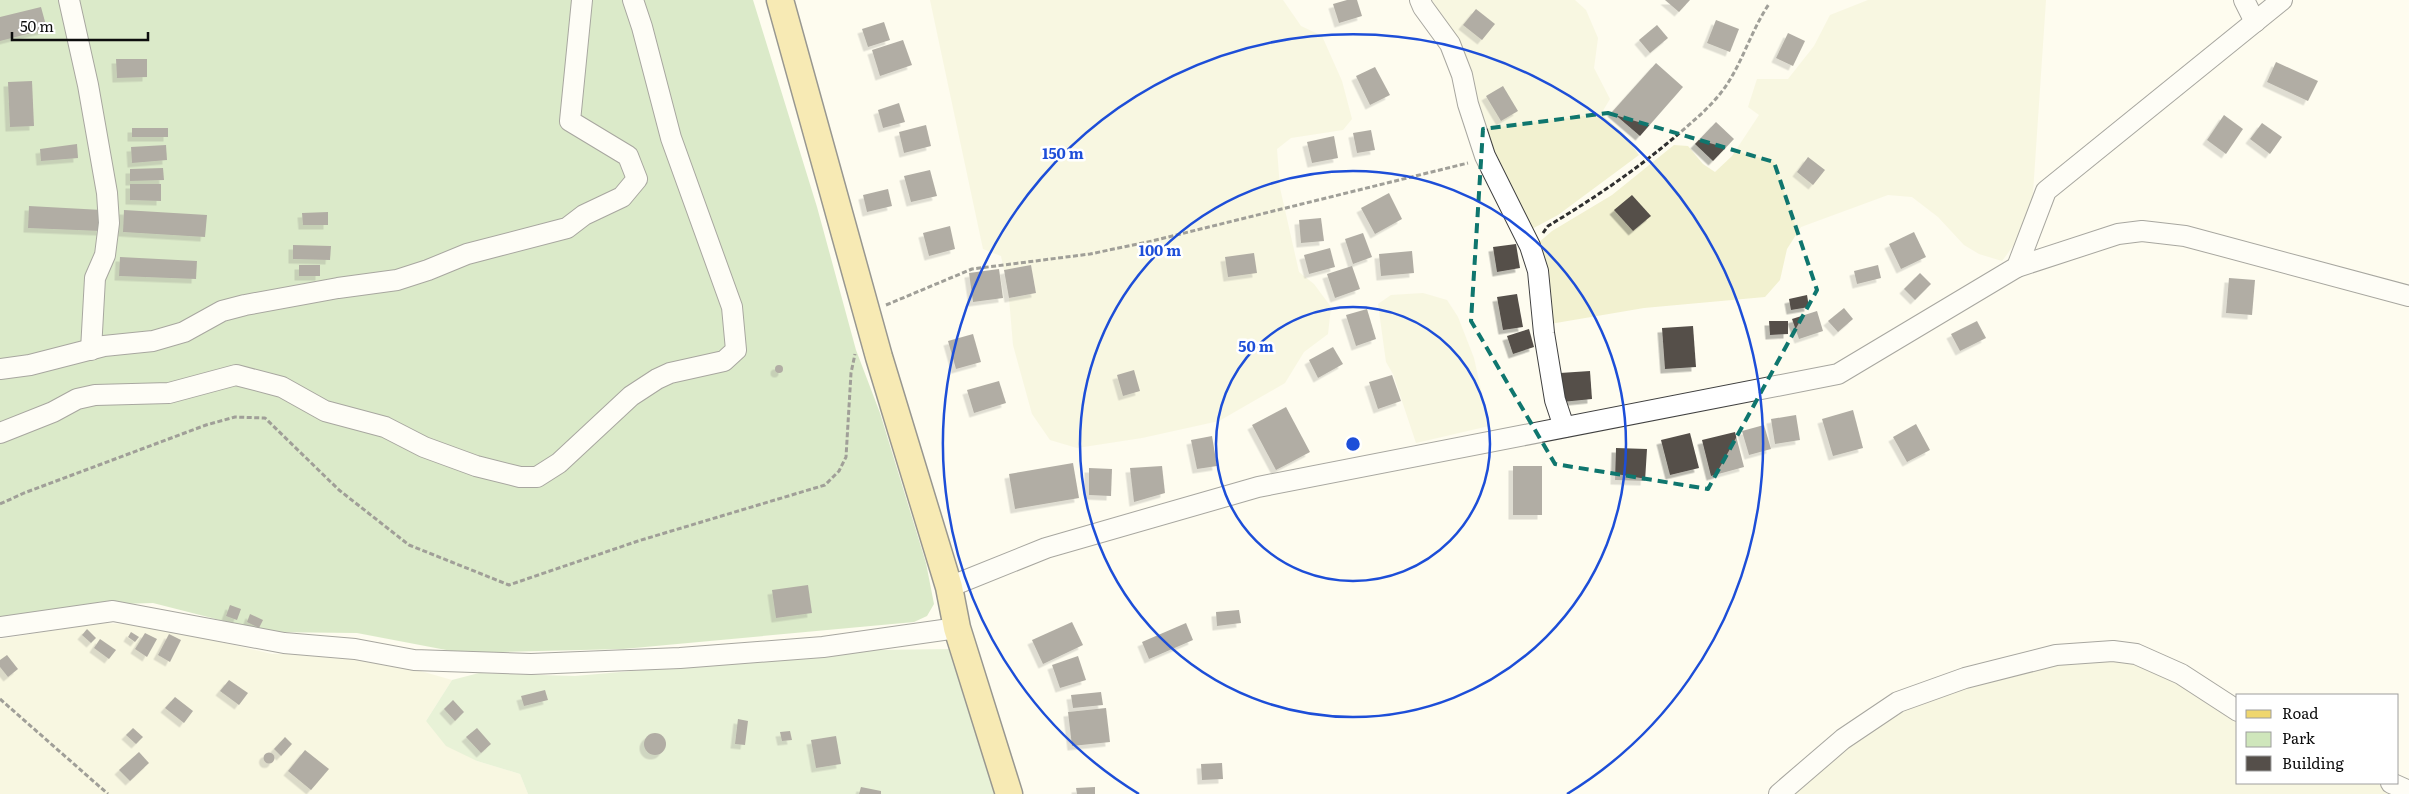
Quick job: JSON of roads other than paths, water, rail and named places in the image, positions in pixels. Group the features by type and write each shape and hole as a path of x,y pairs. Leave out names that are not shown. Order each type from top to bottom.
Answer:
{"main road":[{"path":"780,0 867,313 949,587 958,628 1009,794"}],"street":[{"path":"69,0 88,85 106,193 109,224 105,255 96,278 91,350"},
{"path":"0,369 30,365 91,350 153,341 184,332 222,311 245,305 338,288 397,280 467,254 566,228 584,215 622,197 638,179 628,156 570,121 582,0"},
{"path":"0,433 53,412 77,400 95,395 169,393 236,375 282,387 325,411 384,427 424,447 476,466 520,477 537,478 559,463 631,396 656,379 670,373 724,361 736,350 732,308 671,138 642,27 633,0"},
{"path":"1420,0 1422,7 1450,44 1462,75 1468,104 1485,156 1530,246 1538,271 1544,333 1555,400 1564,427"},
{"path":"2244,0 2254,22"},
{"path":"2018,267 2046,191 2282,0"},
{"path":"949,587 1046,548 1258,487 1838,374 2018,267 2118,234 2142,231 2185,236 2409,296"},
{"path":"0,627 113,611 247,637 284,643 355,649 414,660 531,664 680,658 823,647 958,628"},
{"path":"1779,794 1843,740 1898,702 1965,678 2056,655 2113,652 2136,654 2181,674 2236,710"},
{"path":"2392,784 2409,791"}]}
